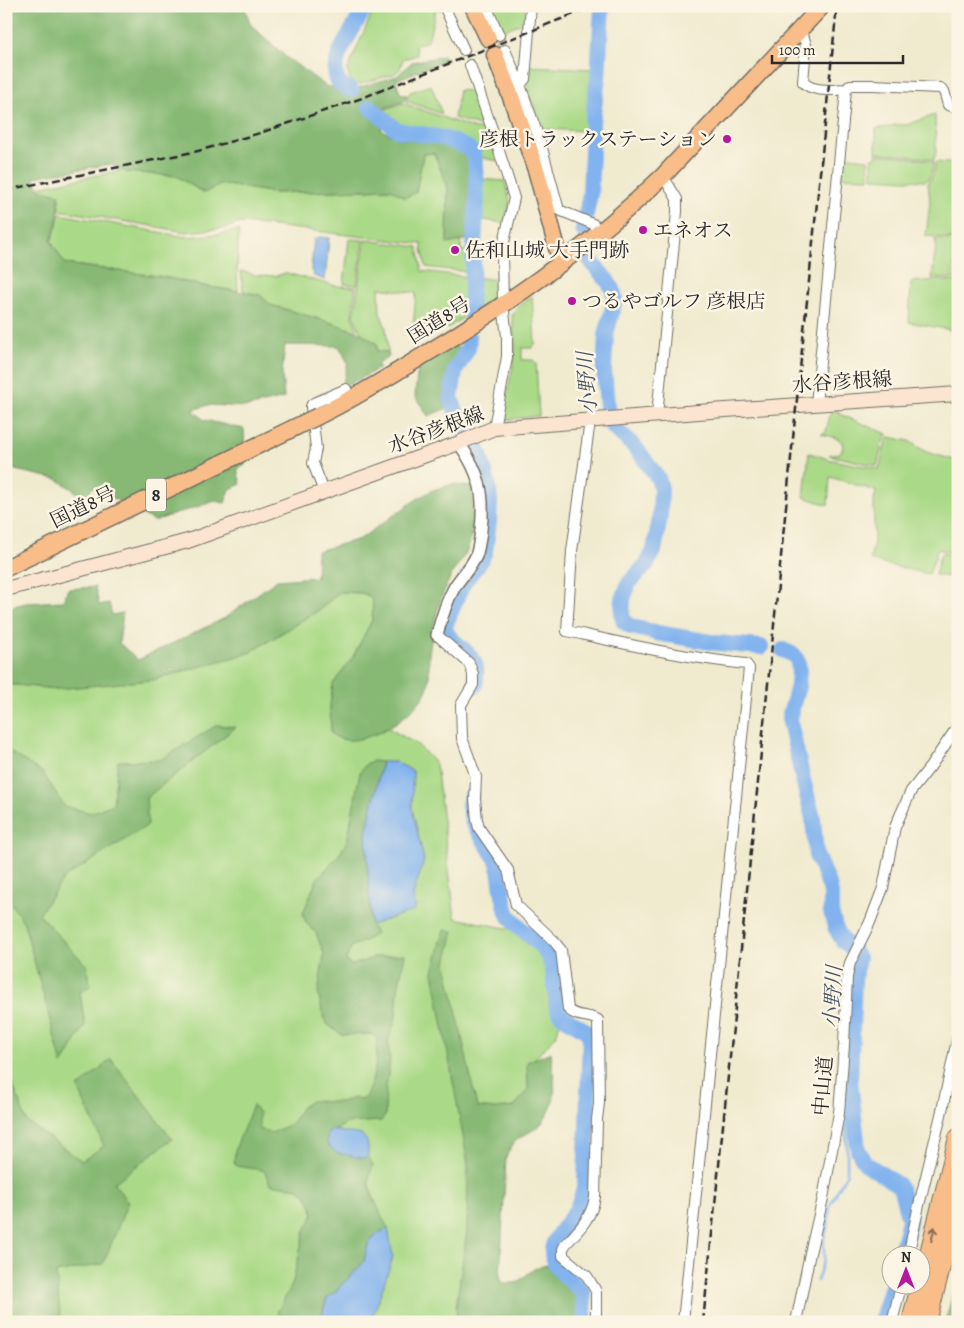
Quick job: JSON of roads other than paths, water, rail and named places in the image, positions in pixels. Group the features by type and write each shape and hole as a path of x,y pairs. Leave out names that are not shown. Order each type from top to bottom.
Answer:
{"highway":[{"path":"473,6 494,36"},
{"name":"国道8号","path":"6,568 351,400 466,330 503,305 561,263 590,224 636,202 663,176 822,6"},
{"path":"500,52 561,263"},
{"path":"931,1246 958,1138"},
{"path":"927,1322 958,1200"},
{"path":"911,1322 918,1296"}],"main road":[{"name":"水谷彦根線","path":"6,588 188,541 466,440 494,428 958,394"}],"street":[{"path":"444,6 464,50"},
{"path":"486,6 494,36"},
{"path":"520,85 524,79 531,6"},
{"path":"798,31 804,38 806,45 803,82 806,86 846,90"},
{"path":"500,52 520,85 540,141 559,210 590,224"},
{"path":"470,65 514,198 502,251 503,305 507,336 507,357 494,428"},
{"path":"816,404 846,90 850,85 940,88 944,91 948,105 958,108"},
{"path":"658,415 678,212 676,199 663,176"},
{"path":"324,492 313,463 316,448 311,407 312,404 346,389 351,400"},
{"path":"589,421 572,551 567,631 656,651 746,664 749,668 683,1322"},
{"path":"466,440 470,459 480,485 483,512 481,532 476,555 472,564 455,587 437,635 469,663 473,674 473,685 461,705 462,738 476,777 475,799 479,828 508,870 516,905 561,950 568,1009 576,1014 598,1020 599,1103 594,1207 585,1224 563,1249 563,1256 587,1276 596,1291 596,1322"},
{"name":"中山道","path":"796,1322 839,1113 847,977 854,952 874,914 883,888 895,827 911,791 958,726"},
{"path":"910,1246 958,1035"},
{"path":"892,1322 898,1296"}],"water":[{"path":"320,237 329,238 325,280 314,276 311,270 314,239"},
{"path":"382,762 396,762 413,771 412,808 424,860 413,895 416,906 413,911 371,925 366,834"},
{"path":"332,1130 362,1135 367,1142 368,1156 362,1158 337,1153 327,1144 327,1134"},
{"path":"388,1228 393,1257 370,1322 320,1322 327,1298 336,1292 364,1261 368,1244 374,1236"}],"waterway":[{"path":"351,90 338,81 335,73 336,64 339,53 365,6"},
{"name":"小野川","path":"583,230 590,194 592,122 598,78 602,6"},
{"path":"370,107 397,130 444,138 468,148 474,154 477,196 470,313"},
{"name":"小野川","path":"586,254 613,289 615,300 606,335 604,369 607,406 612,426 636,448 658,478 661,488 660,517 654,551 646,565 629,583 623,599 622,616 624,622 632,627 657,633 717,643 761,647"},
{"path":"469,338 468,348 455,371 451,398 464,429 479,452 488,484 490,500 489,522 485,552 461,588 445,626 452,640 474,662 476,671 475,686"},
{"name":"小野川","path":"783,650 794,655 798,662 798,686 789,718 813,818 816,855 830,888 831,912 835,927 843,941 852,948 858,958 854,979 850,1081 858,1150 865,1163 898,1185 901,1190 909,1220 902,1246"},
{"path":"471,796 469,806 473,823 498,862 507,913 516,924 542,947 549,958 553,970 557,1008 562,1016 590,1035 585,1184 578,1207 556,1238 552,1252 553,1260 560,1271 583,1292 585,1322"},
{"path":"817,1281 824,1259 824,1239 828,1225 830,1205 847,1173 845,1121 850,1081"},
{"name":"小野川","path":"881,1322 889,1296"}],"tunnel":[{"path":"499,35 505,50"}],"railway":[{"path":"6,190 198,151 260,133 362,98 594,6"},
{"path":"703,1322 837,6"}],"place":[{"name":"彦根トラックステーション","path":"727,139"},
{"name":"エネオス","path":"643,230"},
{"name":"佐和山城 大手門跡","path":"455,250"},
{"name":"つるやゴルフ 彦根店","path":"572,301"}]}
